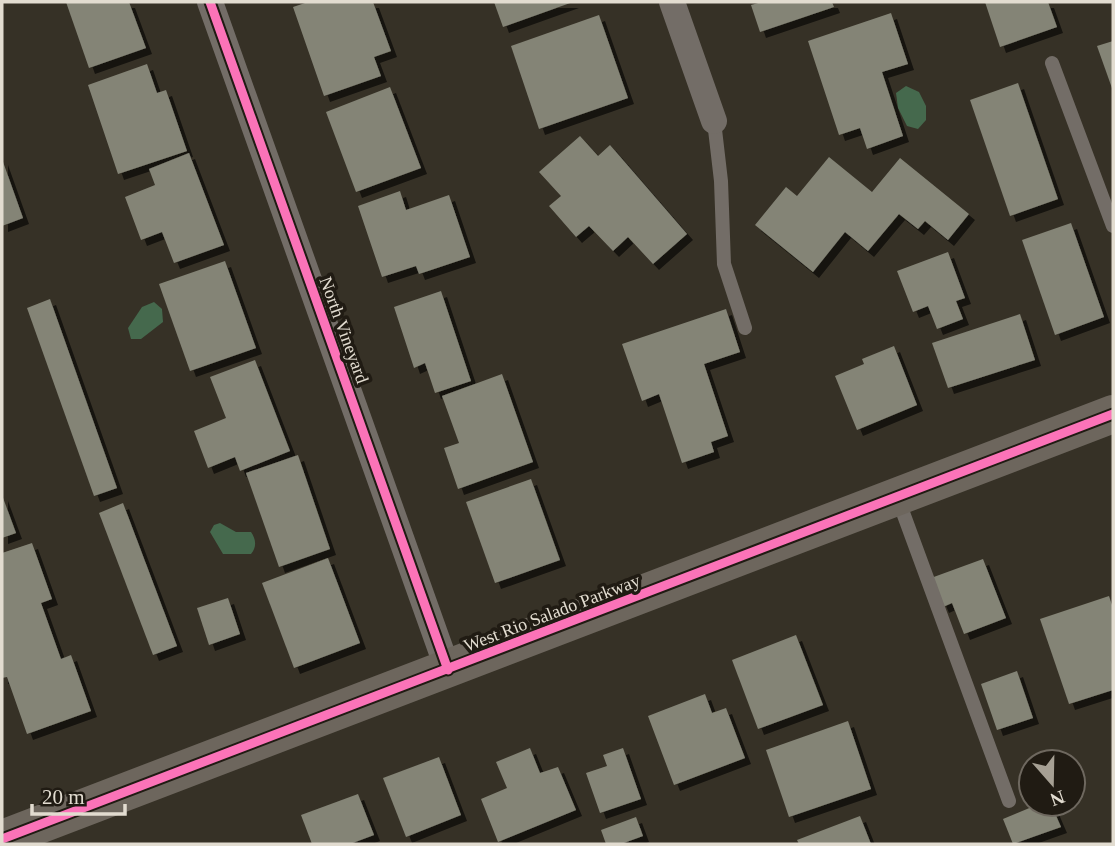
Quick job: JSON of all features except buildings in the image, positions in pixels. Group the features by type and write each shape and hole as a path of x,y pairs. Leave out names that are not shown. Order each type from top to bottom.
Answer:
{"main road":[{"name":"West Rio Salado Parkway","path":"2,841 1113,414"}],"street":[{"name":"North Vineyard","path":"210,2 448,670"},
{"path":"671,2 714,121"}],"lane":[{"path":"1052,63 1113,226"},
{"path":"714,121 721,181 724,264 745,328"},
{"path":"898,497 1009,801"}],"shaded area":[{"path":"906,86 919,92 926,106 926,120 918,129 907,126 898,108 896,93"},
{"path":"154,302 162,309 163,322 141,339 131,339 128,328 142,307"},
{"path":"220,523 236,532 251,532 255,543 251,554 223,554 210,532 214,525"}],"cycle path":[{"path":"210,2 448,670"},
{"path":"2,839 1113,414"}]}
